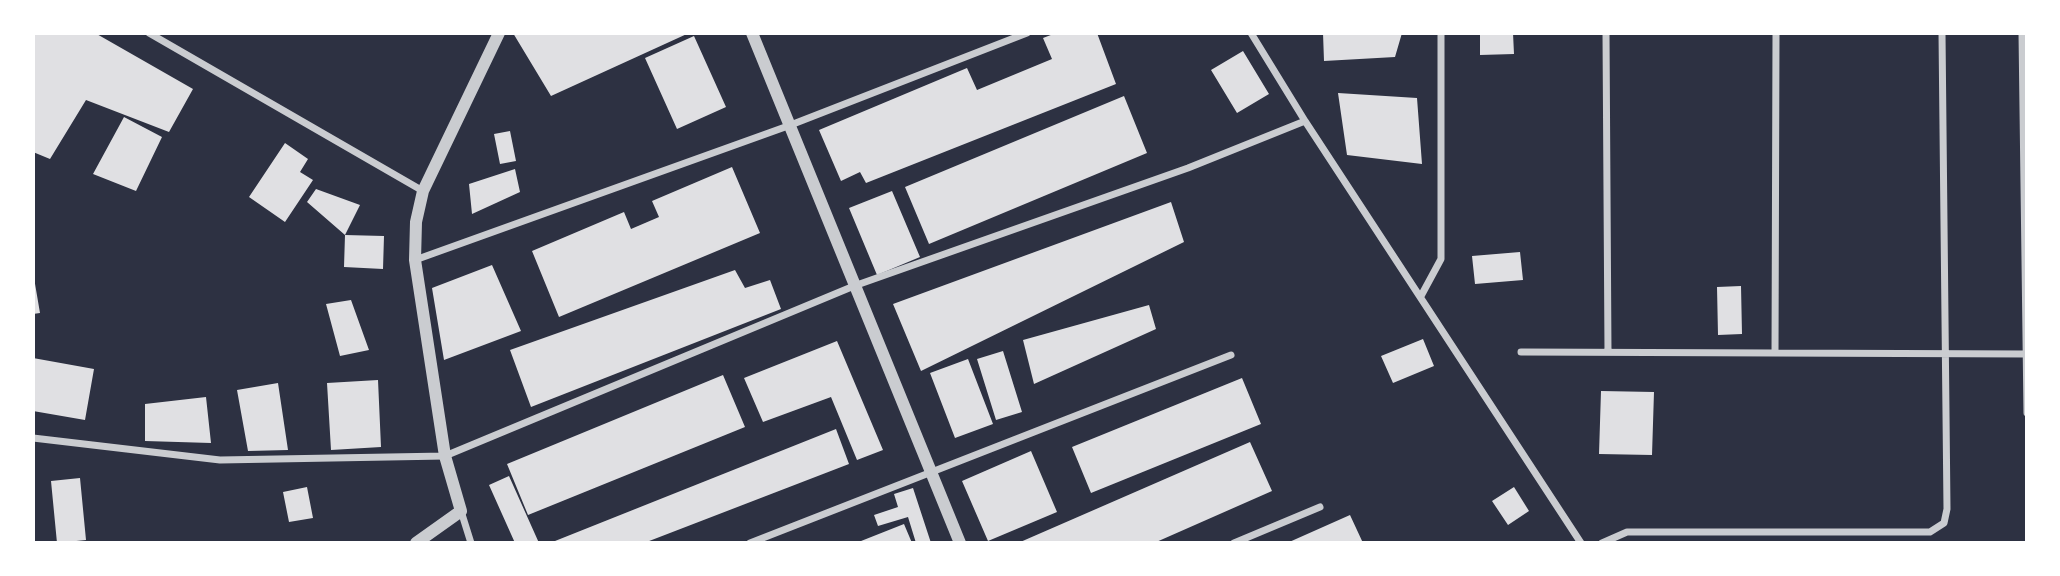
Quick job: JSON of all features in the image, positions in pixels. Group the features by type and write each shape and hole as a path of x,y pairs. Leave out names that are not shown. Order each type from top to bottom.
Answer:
{"street":[{"path":"149,33 423,191"},
{"path":"471,543 445,456 415,260 416,222 423,191 499,33"},
{"path":"752,33 960,543"},
{"path":"415,260 788,126 1027,33"},
{"path":"1251,33 1305,121 1581,543"},
{"path":"1421,296 1441,259 1441,33"},
{"path":"1606,33 1608,352"},
{"path":"1775,353 1776,33"},
{"path":"1602,543 1627,531 1930,532 1944,523 1947,509 1947,354 1942,33"},
{"path":"2022,33 2027,413"},
{"path":"33,439 220,460 445,456 854,286 1188,168 1305,121"},
{"path":"1521,352 2026,354"},
{"path":"750,543 1231,355"},
{"path":"1234,543 1320,507"},
{"path":"416,543 461,511"}],"building":[{"path":"33,33 95,33 193,89 169,132 86,100 50,159 33,152"},
{"path":"513,33 689,33 551,96"},
{"path":"1056,33 1097,33 1116,84 866,183 860,172 841,181 819,130 967,68 977,90 1052,59 1043,38"},
{"path":"1323,33 1402,33 1395,57 1324,61"},
{"path":"1480,33 1513,33 1514,54 1480,55"},
{"path":"694,36 726,107 677,129 645,58"},
{"path":"1243,51 1269,94 1237,113 1211,70"},
{"path":"1338,93 1417,98 1422,164 1347,155"},
{"path":"1124,96 1147,153 929,244 905,187"},
{"path":"124,117 162,137 136,191 93,174"},
{"path":"510,131 516,161 500,164 494,134"},
{"path":"285,143 308,159 300,172 313,180 285,222 249,197"},
{"path":"732,167 760,233 559,317 532,251 624,212 631,229 659,217 652,201"},
{"path":"515,169 520,192 472,214 469,184"},
{"path":"316,189 360,205 345,235 307,202"},
{"path":"892,191 920,257 877,275 849,208"},
{"path":"1171,202 1184,242 921,371 893,304"},
{"path":"345,235 384,236 383,269 344,267"},
{"path":"1520,252 1523,280 1475,284 1472,256"},
{"path":"492,265 521,331 444,360 432,288"},
{"path":"735,270 745,288 770,280 781,309 531,407 510,350"},
{"path":"33,272 40,313 33,314"},
{"path":"1741,286 1742,334 1718,335 1717,287"},
{"path":"351,300 369,350 340,356 326,304"},
{"path":"1149,305 1156,329 1034,384 1023,340"},
{"path":"1423,339 1434,366 1393,383 1381,356"},
{"path":"837,341 883,450 857,460 831,397 763,422 744,378"},
{"path":"1003,351 1022,412 996,420 977,359"},
{"path":"33,358 94,369 85,420 33,411"},
{"path":"968,359 993,424 955,438 930,373"},
{"path":"723,375 745,427 528,515 507,464"},
{"path":"1242,378 1261,424 1091,493 1072,447"},
{"path":"378,380 381,447 331,450 327,383"},
{"path":"278,383 288,450 248,451 237,390"},
{"path":"1601,391 1654,392 1652,455 1599,454"},
{"path":"206,397 211,443 145,441 145,404"},
{"path":"836,429 849,464 644,543 550,543"},
{"path":"1250,442 1272,491 1154,543 1018,543"},
{"path":"1031,451 1057,512 988,541 962,481"},
{"path":"509,476 539,543 515,543 489,485"},
{"path":"80,478 86,540 57,543 51,481"},
{"path":"307,487 313,518 289,522 283,492"},
{"path":"1514,487 1529,511 1508,525 1492,501"},
{"path":"913,488 931,543 916,543 908,517 878,526 874,515 898,507 894,494"},
{"path":"1350,515 1363,543 1287,543"},
{"path":"904,524 912,543 856,543"}]}
